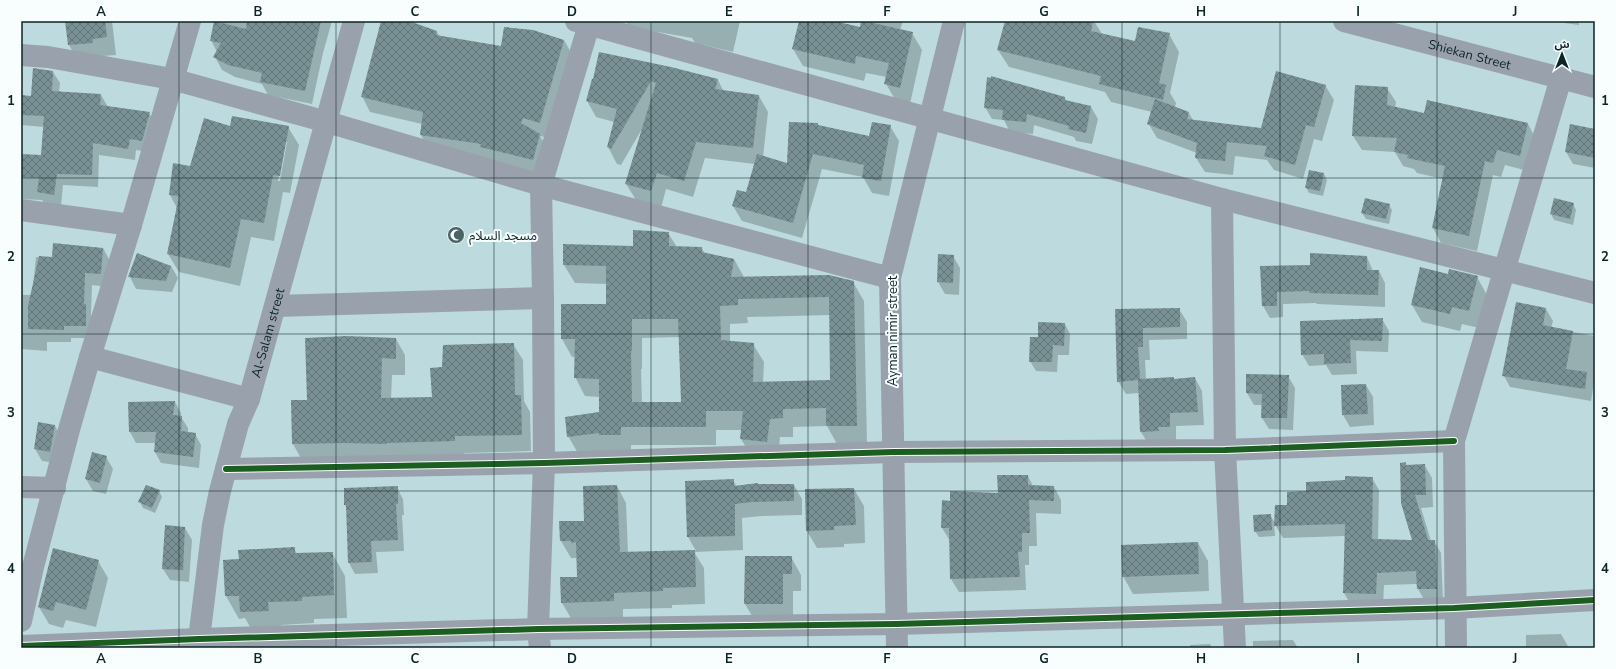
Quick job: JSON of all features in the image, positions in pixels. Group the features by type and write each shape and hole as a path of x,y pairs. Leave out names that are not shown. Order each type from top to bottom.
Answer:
{"street":[{"path":"21,621 33,567 55,488 70,426 131,225 190,21"},
{"name":"Al-Salam street","path":"199,644 213,525 226,469 238,424 250,399 354,21"},
{"name":"Ayman nimir street","path":"897,648 890,278 954,21"},
{"name":"Shiekan Street","path":"1344,21 1595,87"},
{"path":"539,639 544,463 541,185 585,22 1222,199 1595,293"},
{"path":"21,55 48,57 172,79 327,122 541,185 890,278"},
{"path":"1456,648 1454,608 1454,441 1561,78"},
{"path":"1222,199 1225,450 1235,648"},
{"path":"21,210 131,225"},
{"path":"276,306 543,298"},
{"path":"90,357 250,399"},
{"path":"226,469 544,463 893,452 1225,450 1454,441"},
{"path":"21,487 55,488"},
{"path":"21,646 539,639 896,624 1454,608 1595,600"}],"building":[{"path":"65,21 105,21 107,37 93,39 93,43 68,45"},
{"path":"214,21 246,29 247,21 321,21 305,91 260,82 262,73 228,65 213,57 221,43 210,41"},
{"path":"381,21 409,21 437,31 436,35 501,46 504,27 533,30 564,40 540,123 523,118 521,123 540,134 533,160 480,147 481,144 420,135 423,112 361,97"},
{"path":"799,21 834,21 860,27 861,21 864,21 913,32 900,88 884,84 889,63 856,56 855,64 792,49"},
{"path":"1005,21 1093,21 1091,31 1135,41 1138,27 1170,33 1159,83 1166,85 1163,100 1099,84 1101,76 997,50"},
{"path":"599,52 671,67 718,79 715,89 759,95 753,148 696,142 684,181 657,173 651,191 625,184 656,83 651,81 611,149 607,147 617,109 586,101"},
{"path":"33,68 53,71 52,91 101,94 100,105 150,112 142,141 130,139 128,149 93,143 92,175 57,174 54,195 37,192 39,178 21,177 21,154 41,155 44,116 21,115 21,95 31,96"},
{"path":"1276,71 1326,85 1314,127 1306,125 1295,165 1264,156 1267,146 1227,142 1225,161 1195,158 1197,143 1147,124 1155,99 1189,112 1187,119 1261,128"},
{"path":"991,76 1065,97 1065,100 1091,106 1086,133 1068,129 1069,126 1027,114 1026,122 1002,120 1003,110 984,108 987,77 991,78"},
{"path":"1355,85 1388,87 1387,105 1424,113 1427,100 1528,123 1520,156 1497,150 1493,163 1485,161 1469,236 1432,228 1445,166 1407,158 1408,155 1394,152 1397,138 1352,136"},
{"path":"232,116 289,126 280,176 273,175 264,223 241,219 230,268 167,254 179,196 169,195 173,163 190,166 204,118 230,126"},
{"path":"789,122 818,123 818,125 869,136 872,122 891,125 881,181 862,178 864,165 813,154 793,223 732,206 737,190 746,192 757,154 787,163"},
{"path":"1570,124 1595,129 1595,158 1565,152"},
{"path":"1309,170 1324,173 1320,191 1305,188"},
{"path":"1365,198 1390,204 1386,219 1361,213"},
{"path":"1554,198 1574,203 1570,219 1550,214"},
{"path":"633,230 669,232 669,246 702,247 702,252 734,259 731,277 829,275 854,281 857,426 826,426 826,408 783,409 783,418 770,419 767,442 740,439 743,411 706,411 706,427 621,427 621,435 599,435 599,433 567,437 565,417 599,412 599,379 574,378 575,339 561,339 561,304 606,304 606,266 563,265 563,244 633,246","holes":["829,297 830,380 753,382 754,343 721,340 720,306 738,305 738,299","632,319 678,319 681,402 632,402"]},
{"path":"53,243 103,248 101,274 85,273 84,304 86,304 86,326 64,326 64,330 28,329 28,306 39,256 52,257"},
{"path":"137,253 171,266 166,281 128,277"},
{"path":"1310,253 1367,256 1367,270 1379,270 1378,295 1309,293 1309,291 1277,292 1277,306 1262,306 1260,266 1310,265"},
{"path":"938,254 954,255 953,283 937,282"},
{"path":"1420,267 1448,274 1449,269 1478,276 1469,311 1452,307 1450,314 1411,305"},
{"path":"1516,302 1546,308 1543,325 1573,331 1566,369 1587,372 1585,389 1502,376"},
{"path":"1180,308 1180,327 1143,328 1143,347 1138,347 1140,379 1174,377 1174,379 1195,377 1198,412 1170,413 1170,427 1158,427 1159,431 1140,432 1138,380 1117,382 1115,309"},
{"path":"1383,318 1382,341 1350,340 1351,363 1324,364 1324,354 1301,355 1300,321"},
{"path":"1038,322 1065,323 1064,346 1053,345 1052,362 1029,362 1030,337 1038,337"},
{"path":"346,336 396,338 396,359 382,358 381,398 432,397 430,368 442,367 443,345 514,343 515,395 521,395 522,435 455,436 455,441 387,444 292,444 291,400 307,400 305,338"},
{"path":"1246,374 1289,375 1287,418 1261,418 1262,394 1246,393"},
{"path":"1366,384 1368,414 1342,415 1341,385"},
{"path":"175,401 173,415 182,416 181,431 196,433 193,457 154,452 156,432 129,432 128,402"},
{"path":"38,422 55,425 50,452 34,449"},
{"path":"92,452 107,456 100,483 85,479"},
{"path":"1406,462 1406,465 1425,464 1426,495 1415,495 1428,540 1435,540 1437,589 1417,589 1416,571 1377,573 1376,594 1343,593 1345,524 1274,526 1275,505 1287,505 1287,492 1306,491 1306,482 1345,480 1345,476 1373,477 1372,539 1412,540 1401,503 1400,463"},
{"path":"997,475 1028,475 1028,485 1054,486 1054,501 1029,500 1030,533 1022,533 1022,552 1018,552 1020,577 950,579 949,528 941,528 942,500 950,501 950,491 998,493"},
{"path":"734,479 734,486 758,483 794,484 794,501 735,504 735,536 687,537 685,481"},
{"path":"146,485 160,490 152,508 138,502"},
{"path":"617,485 620,552 695,550 696,587 663,588 663,591 614,593 614,601 561,603 560,577 577,577 576,542 571,543 571,541 560,541 559,521 584,521 583,486"},
{"path":"398,486 398,504 396,504 398,540 371,541 372,562 348,563 344,488"},
{"path":"854,488 856,525 834,526 834,530 806,531 805,489"},
{"path":"1271,514 1272,530 1254,532 1253,515"},
{"path":"165,525 185,527 183,570 162,569"},
{"path":"1198,542 1199,574 1122,577 1121,545"},
{"path":"295,547 295,553 333,552 334,595 302,597 302,601 268,602 269,611 240,612 239,596 225,596 223,560 239,559 238,550"},
{"path":"53,548 99,560 86,610 56,602 53,611 38,607"},
{"path":"745,556 792,556 792,574 783,574 783,604 744,604"}],"cycle path":[{"path":"226,469 544,463 893,452 1225,450 1454,441"},
{"path":"21,646 538,629 896,624 1454,608 1595,600"}],"place":[{"name":"مسجد السلام","path":"456,235"}]}
